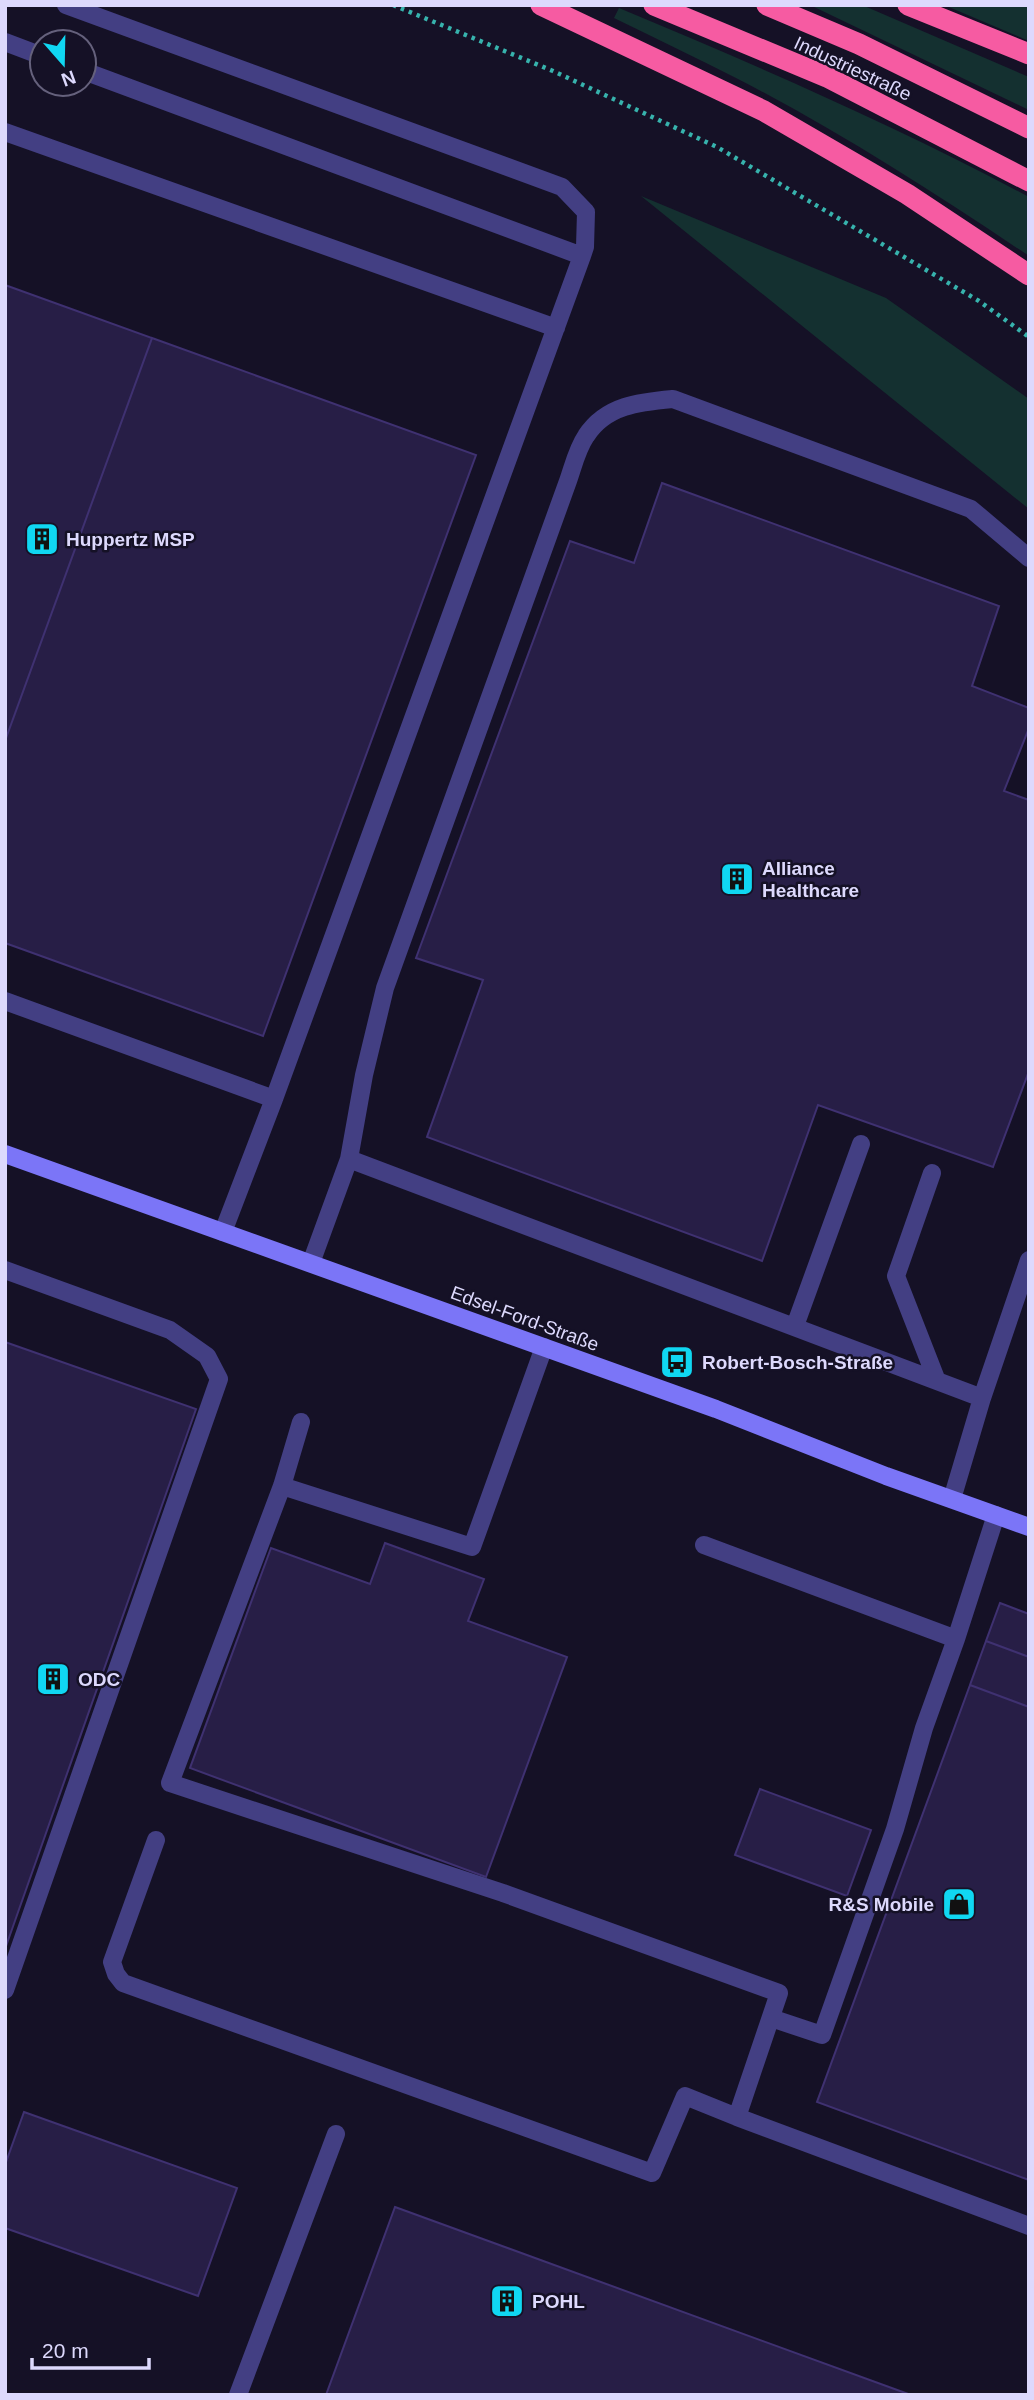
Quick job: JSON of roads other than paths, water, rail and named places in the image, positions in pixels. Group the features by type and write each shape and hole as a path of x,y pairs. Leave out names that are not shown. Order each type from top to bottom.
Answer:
{"highway":[{"path":"541,5 764,111 907,194 1029,275"},
{"name":"Industriestraße","path":"654,5 827,77 1029,181"},
{"name":"Industriestraße","path":"767,5 859,44 1029,128"},
{"path":"908,5 1029,54"}],"street":[{"name":"Edsel-Ford-Straße","path":"5,1153 716,1409 1029,1527"}],"lane":[{"path":"66,5 562,187 586,212 585,247 582,256 223,1232"},
{"path":"5,42 28,51"},
{"path":"98,76 582,256"},
{"path":"5,132 556,328"},
{"path":"311,1264 349,1159 364,1074 385,988 572,470 585,437 600,419 634,403 673,399 971,509 1029,558"},
{"path":"5,1001 274,1099"},
{"path":"795,1326 861,1144"},
{"path":"349,1159 982,1398"},
{"path":"932,1173 896,1276 937,1381"},
{"path":"952,1499 982,1398 1029,1260"},
{"path":"5,1270 170,1330 207,1356 219,1379 5,1990"},
{"path":"282,1486 472,1547 544,1347"},
{"path":"301,1422 282,1486 170,1783 503,1893 779,1993 737,2117"},
{"path":"771,2018 822,2035 895,1829 924,1728 996,1515"},
{"path":"704,1545 956,1639"},
{"path":"156,1840 112,1962 123,1983 652,2173 685,2096 1029,2226"},
{"path":"238,2395 336,2134"}],"place":[{"name":"Huppertz MSP","path":"42,539"},
{"name":"Alliance Healthcare","path":"737,879"},
{"name":"Robert-Bosch-Straße","path":"677,1362"},
{"name":"ODC","path":"53,1679"},
{"name":"R&S Mobile","path":"959,1904"},
{"name":"POHL","path":"507,2301"}]}
